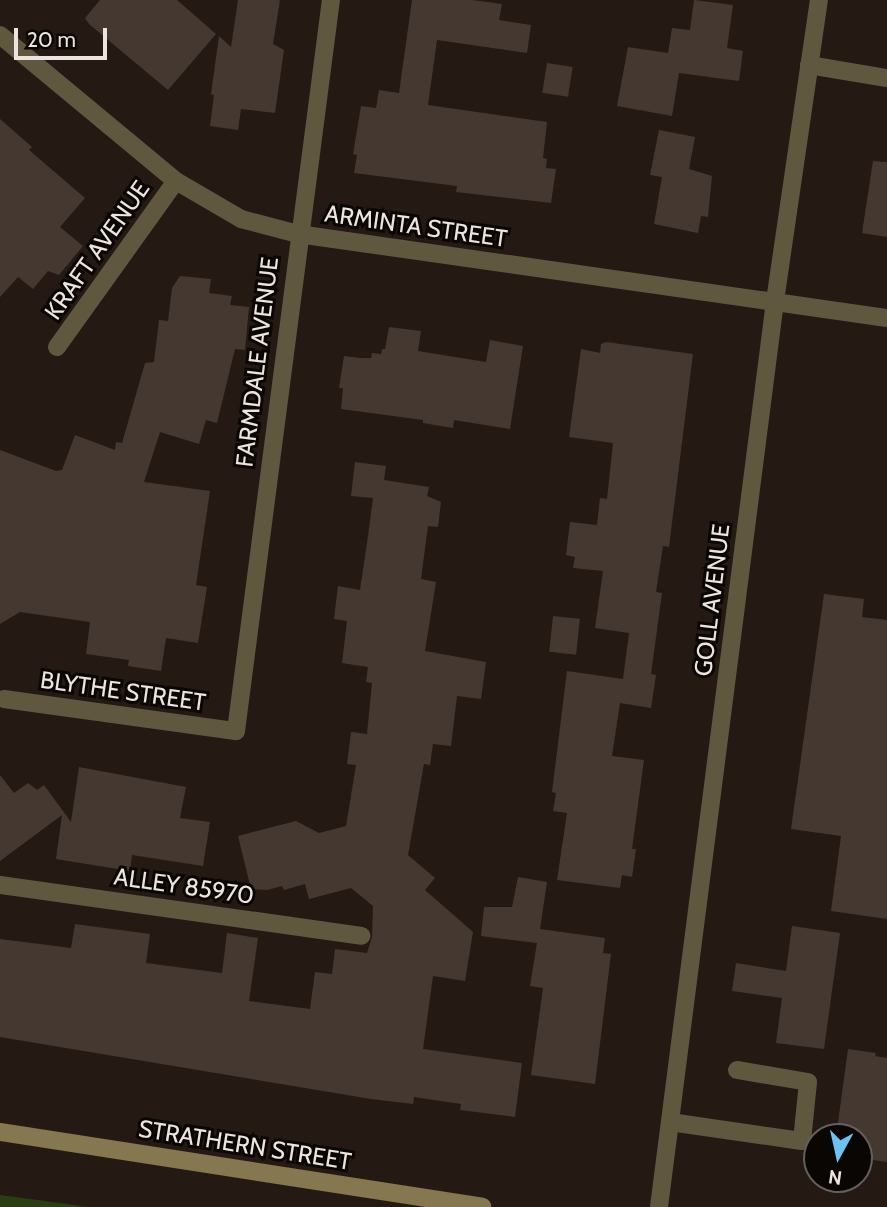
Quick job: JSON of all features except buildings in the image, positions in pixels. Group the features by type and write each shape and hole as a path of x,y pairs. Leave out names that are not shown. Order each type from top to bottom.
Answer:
{"main road":[{"name":"STRATHERN STREET","path":"0,1132 482,1207"}],"street":[{"name":"FARMDALE AVENUE","path":"236,731 298,234 331,0"},
{"name":"GOLL AVENUE","path":"659,1207 775,301 819,0"},
{"name":"ARMINTA STREET","path":"0,35 176,181 241,219 298,234 887,318"},
{"path":"809,65 887,78"},
{"name":"KRAFT AVENUE","path":"57,347 176,181"},
{"name":"BLYTHE STREET","path":"4,699 236,731"},
{"name":"ALLEY 85970","path":"0,885 361,936"},
{"path":"670,1122 802,1141 808,1082 737,1070"}],"green space":[{"path":"0,1195 67,1204 87,1207 0,1207"}]}
